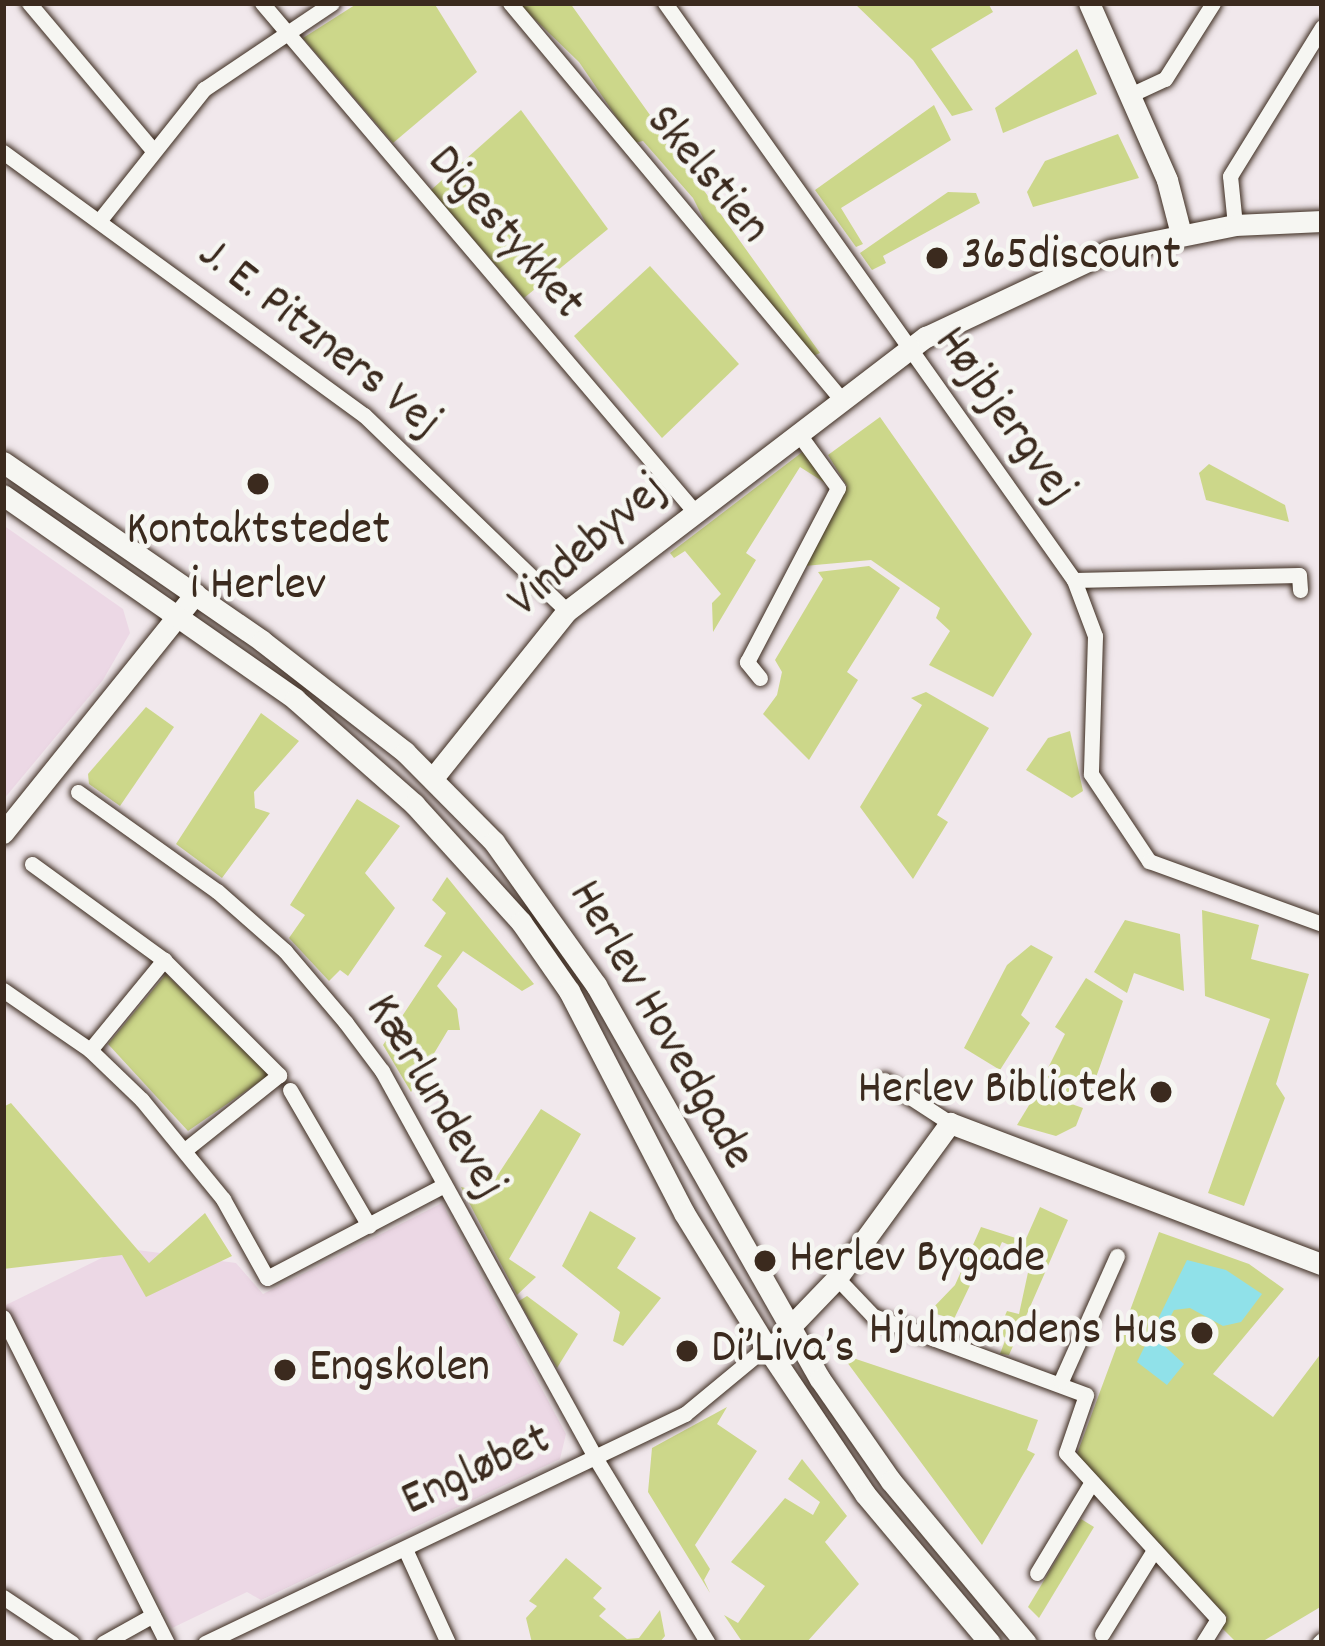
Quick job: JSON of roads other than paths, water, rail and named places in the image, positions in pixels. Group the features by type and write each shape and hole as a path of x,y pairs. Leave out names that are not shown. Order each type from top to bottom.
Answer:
{"main road":[{"path":"1089,3 1130,95 1181,234"},
{"name":"Vindebyvej","path":"433,778 567,611 906,350 1030,282 1181,234 1322,221"},
{"name":"Herlev Hovedgade","path":"3,462 195,594 433,778 559,927 789,1328 891,1481 1026,1643"},
{"name":"Herlev Hovedgade","path":"3,494 295,699 414,804 521,922 569,992 683,1213 767,1348 865,1494 990,1643"},
{"path":"3,833 195,594"},
{"path":"789,1328 837,1278 950,1124 1322,1264"}],"street":[{"path":"29,3 151,148"},
{"name":"Digestykket","path":"262,3 694,511"},
{"path":"99,221 151,148 204,89 332,3"},
{"name":"Skelstien","path":"510,3 842,399"},
{"name":"Højbjergvej","path":"665,3 906,350 1074,580 1095,636 1091,774 1148,861 1322,924"},
{"path":"1130,95 1165,79 1213,3"},
{"path":"1234,226 1230,176 1322,27"},
{"name":"J. E. Pitzners Vej","path":"3,152 364,415 567,611"},
{"path":"760,679 747,662 838,488 798,433"},
{"path":"1074,580 1299,575 1300,590"},
{"name":"Vindebyvej","path":"414,804 433,778"},
{"name":"Kærlundevej","path":"77,792 218,892 299,966 382,1071 596,1459 708,1643"},
{"path":"32,865 164,960 279,1075 186,1149"},
{"path":"90,1050 164,960"},
{"path":"3,990 90,1050 186,1149 267,1278 444,1185"},
{"path":"884,1080 950,1124"},
{"path":"290,1090 368,1226"},
{"path":"1061,1382 1117,1256"},
{"path":"837,1278 873,1316 1086,1395 1066,1453 1218,1619 1203,1643"},
{"path":"3,1317 167,1643"},
{"path":"767,1348 789,1328"},
{"name":"Engløbet","path":"205,1643 685,1414 767,1348"},
{"path":"1037,1573 1092,1482"},
{"path":"405,1549 448,1643"},
{"path":"1102,1634 1154,1550"},
{"path":"3,1597 72,1643"},
{"path":"103,1643 153,1615"}],"water":[{"path":"1187,1260 1226,1270 1262,1294 1241,1322 1223,1326 1190,1308 1174,1310 1158,1340 1184,1364 1167,1385 1137,1362"}],"place":[{"name":"365discount","path":"937,258"},
{"name":"Kontaktstedet i Herlev","path":"258,484"},
{"name":"Herlev Bibliotek","path":"1161,1092"},
{"name":"Herlev Bygade","path":"765,1261"},
{"name":"Hjulmandens Hus","path":"1202,1333"},
{"name":"Di’Liva’s","path":"687,1351"},
{"name":"Engskolen","path":"285,1370"}]}
